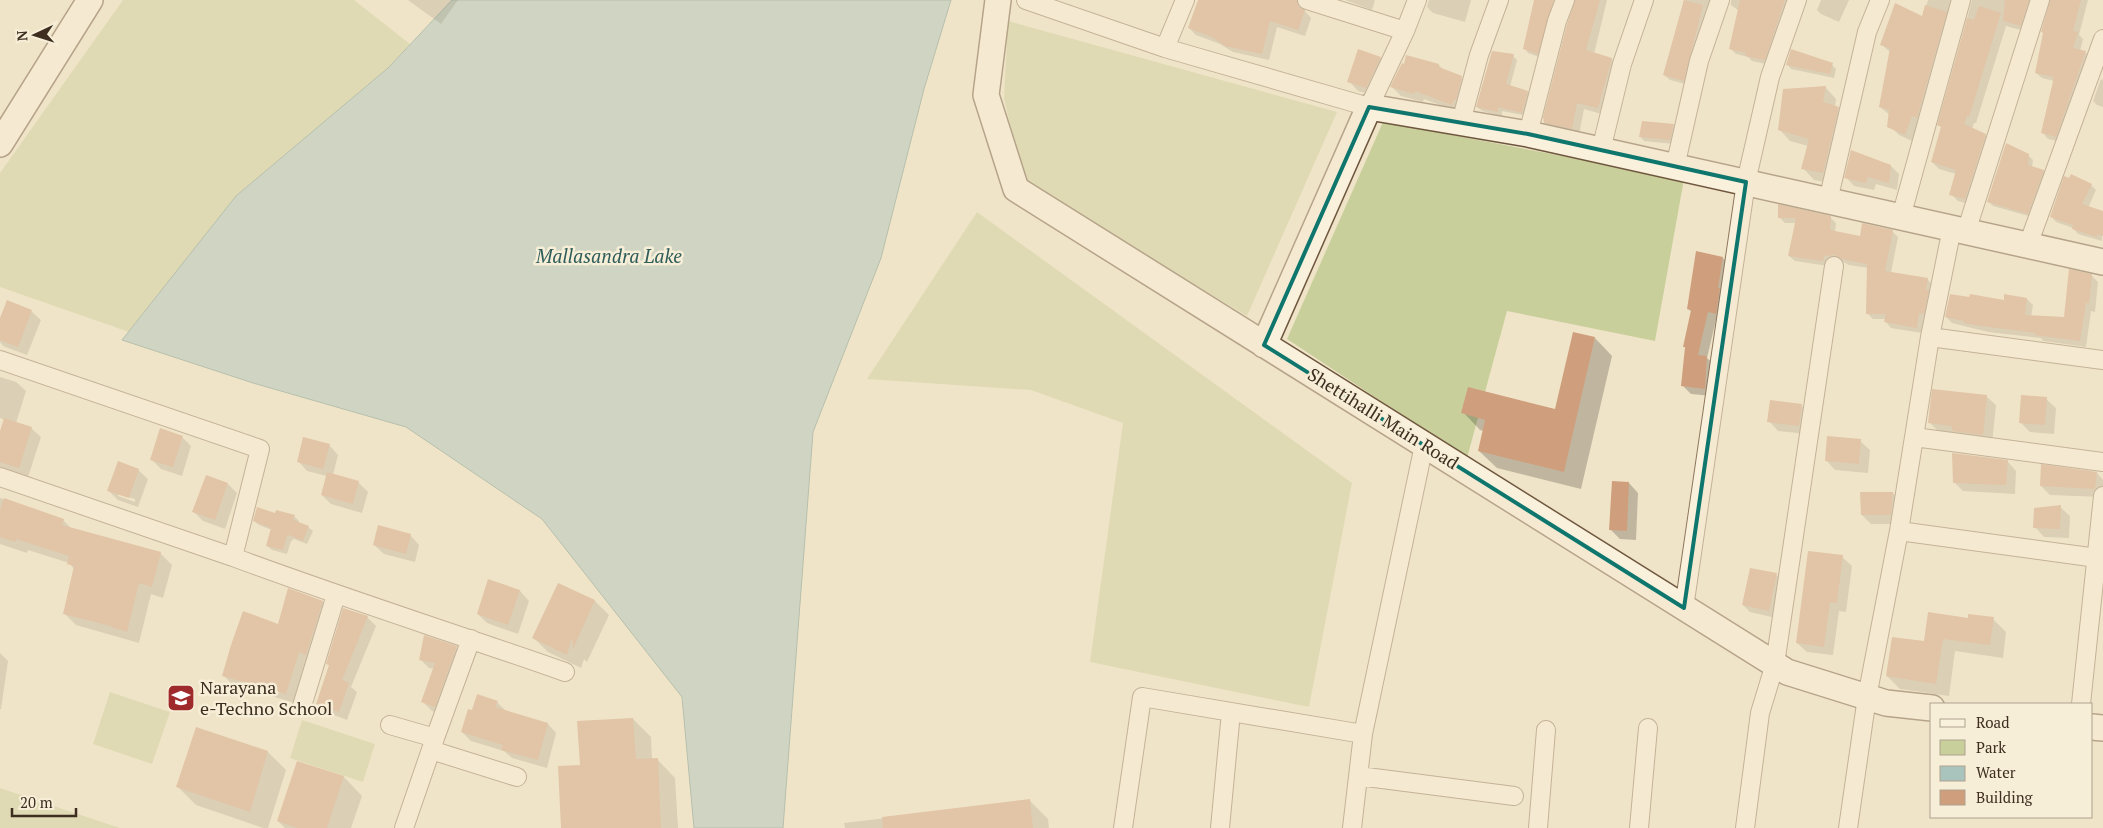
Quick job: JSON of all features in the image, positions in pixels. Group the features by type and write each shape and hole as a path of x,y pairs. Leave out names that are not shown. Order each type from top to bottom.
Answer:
{"street":[{"path":"0,144 90,0"},
{"name":"Shettihalli Main Road","path":"998,0 986,95 1016,189 1787,672 1886,703 1930,708"},
{"path":"1026,0 1165,48 1369,107 1528,134 2103,262"},
{"path":"1165,48 1185,0"},
{"path":"1307,0 1405,32"},
{"path":"1264,344 1369,107 1405,32 1417,0"},
{"path":"1461,122 1479,56 1498,0"},
{"path":"1528,134 1557,21 1565,0"},
{"path":"1602,150 1622,64 1644,0"},
{"path":"1676,167 1698,61 1720,0"},
{"path":"1684,608 1746,182 1770,77 1797,0"},
{"path":"1828,201 1867,32 1880,0"},
{"path":"1901,217 1961,0"},
{"path":"1848,828 1867,697 1899,531 1930,337 1959,230 2040,0"},
{"path":"2028,245 2103,40"},
{"path":"1745,828 1760,713 1775,664 1834,266"},
{"path":"1930,337 2103,360"},
{"path":"0,360 260,449 233,557"},
{"path":"1914,437 2103,462"},
{"path":"1352,828 1363,734 1424,445"},
{"path":"0,477 233,557 336,595 565,672"},
{"path":"2081,703 2103,496"},
{"path":"1899,531 2097,558"},
{"path":"302,706 336,595"},
{"path":"404,828 471,639"},
{"path":"1123,828 1142,697 1363,734"},
{"path":"1220,828 1230,712"},
{"path":"390,725 517,777"},
{"path":"1639,828 1648,728"},
{"path":"1538,828 1546,730"},
{"path":"1359,776 1514,796"}],"highlighted area":[{"path":"1369,107 1528,134 1746,182 1684,608 1264,345"}],"green space":[{"path":"123,0 354,0 410,44 388,68 236,196 129,332 0,287 0,173"},
{"path":"1008,21 1337,112 1247,316 1023,182 1004,98"},
{"path":"1383,122 1684,179 1655,341 1507,311 1467,458 1287,339"},
{"path":"977,212 1352,483 1309,707 1090,662 1123,423 1031,390 867,379"},
{"path":"110,692 170,712 152,764 93,744"},
{"path":"302,720 375,744 363,782 290,758"},
{"path":"0,788 120,828 0,828"}],"water":[{"name":"Mallasandra Lake","path":"452,0 951,0 924,89 881,258 813,432 783,828 694,828 682,697 542,519 406,427 253,383 122,340 236,196 388,68"}],"building":[{"path":"1198,0 1297,0 1299,7 1305,10 1298,30 1270,21 1262,54 1225,46 1212,37 1188,28"},
{"path":"1534,0 1554,0 1538,54 1523,49"},
{"path":"1575,0 1600,0 1586,50 1612,58 1598,108 1577,103 1572,129 1544,123 1543,117"},
{"path":"1684,0 1703,5 1684,81 1663,75"},
{"path":"1740,0 1785,0 1765,60 1745,56 1746,53 1729,49"},
{"path":"2005,0 2029,0 2021,26 2003,21"},
{"path":"2050,0 2081,0 2073,31 2078,32 2073,48 2086,51 2056,137 2041,133 2054,77 2035,73 2043,33 2041,32"},
{"path":"1895,3 1922,16 1925,5 1947,12 1917,118 1912,116 1905,135 1887,127 1889,110 1879,107 1890,48 1880,45"},
{"path":"1979,6 2001,13 1969,117 1967,116 1964,124 1986,134 1965,199 1949,195 1956,170 1931,162 1941,127 1937,125 1967,18 1974,20"},
{"path":"1358,49 1381,57 1366,88 1347,82"},
{"path":"1791,49 1833,63 1830,74 1786,65"},
{"path":"1492,51 1514,54 1506,84 1528,91 1522,113 1498,107 1498,112 1476,107"},
{"path":"1406,55 1439,64 1439,67 1462,76 1456,100 1454,100 1452,105 1415,91 1414,94 1390,87 1402,63 1404,64"},
{"path":"1826,86 1823,102 1839,107 1823,173 1801,169 1809,139 1778,130 1783,89"},
{"path":"1642,121 1674,124 1670,140 1639,137"},
{"path":"2006,143 2029,154 2028,165 2044,170 2028,214 1987,202"},
{"path":"1851,150 1891,165 1889,183 1868,177 1866,183 1844,178"},
{"path":"2071,174 2092,184 2082,204 2103,211 2103,236 2097,234 2097,237 2072,229 2073,225 2050,217 2064,176 2069,178"},
{"path":"1778,204 1831,216 1830,230 1860,236 1862,223 1893,230 1885,271 1928,278 1926,290 1929,290 1924,314 1919,313 1917,328 1884,322 1886,314 1866,314 1867,264 1842,259 1835,255 1824,256 1823,261 1788,256 1796,218 1778,218"},
{"path":"1696,251 1723,257 1716,314 1708,312 1698,355 1707,356 1705,389 1681,386 1685,347 1683,347 1691,310 1687,309"},
{"path":"2069,269 2092,274 2089,303 2086,303 2080,341 1964,323 1964,321 1945,317 1950,294 1969,297 1970,294 2004,300 2004,294 2027,298 2025,315 2064,317"},
{"path":"7,300 32,310 18,347 0,340 0,318"},
{"path":"1573,332 1595,337 1564,472 1478,451 1485,420 1461,413 1468,387 1555,409"},
{"path":"1932,389 1987,395 1983,435 1952,431 1952,426 1928,423"},
{"path":"2021,395 2047,397 2045,425 2019,423"},
{"path":"1770,400 1802,404 1799,426 1767,422"},
{"path":"4,418 32,427 19,468 0,462 0,431"},
{"path":"160,428 183,436 173,467 150,460"},
{"path":"1827,436 1861,439 1859,464 1825,461"},
{"path":"303,437 330,444 323,469 297,462"},
{"path":"1952,453 2008,460 2006,485 1953,483"},
{"path":"118,461 139,469 129,498 107,491"},
{"path":"2041,464 2097,472 2095,489 2040,486"},
{"path":"327,472 359,481 353,504 321,495"},
{"path":"206,475 228,483 215,520 192,512"},
{"path":"1612,481 1629,482 1627,531 1609,530"},
{"path":"1860,492 1893,492 1891,515 1861,515"},
{"path":"4,498 64,519 62,525 161,552 152,587 139,583 127,632 63,614 74,566 67,564 69,556 16,539 15,542 0,537 0,510"},
{"path":"2061,505 2060,529 2033,528 2034,508"},
{"path":"257,507 275,513 276,510 295,515 293,520 309,526 303,541 289,535 283,550 266,546 271,528 253,521"},
{"path":"378,525 411,534 406,554 373,545"},
{"path":"1808,551 1843,555 1837,603 1830,602 1824,647 1796,643"},
{"path":"1750,568 1777,573 1769,611 1742,605"},
{"path":"488,579 520,590 508,625 477,614"},
{"path":"558,583 595,600 573,649 572,637 567,655 532,638"},
{"path":"288,588 323,601 306,655 299,652 286,694 222,676 243,611 278,624"},
{"path":"343,608 368,616 342,680 349,683 339,712 316,704 329,665 326,664"},
{"path":"1928,612 1968,618 1968,614 1994,617 1990,645 1943,639 1936,684 1886,676 1892,637 1924,641"},
{"path":"424,635 457,646 435,707 421,702 435,663 419,660"},
{"path":"477,694 498,701 495,707 548,723 538,760 501,750 503,745 461,732 468,709 472,710"},
{"path":"633,718 636,759 658,758 661,828 561,828 558,766 580,765 577,721"},
{"path":"196,727 268,751 250,812 176,787"},
{"path":"297,761 344,776 327,828 297,828 277,821"},
{"path":"1030,799 1033,828 883,828 882,817"}],"place":[{"name":"Narayana e-Techno School","path":"181,698"}]}
